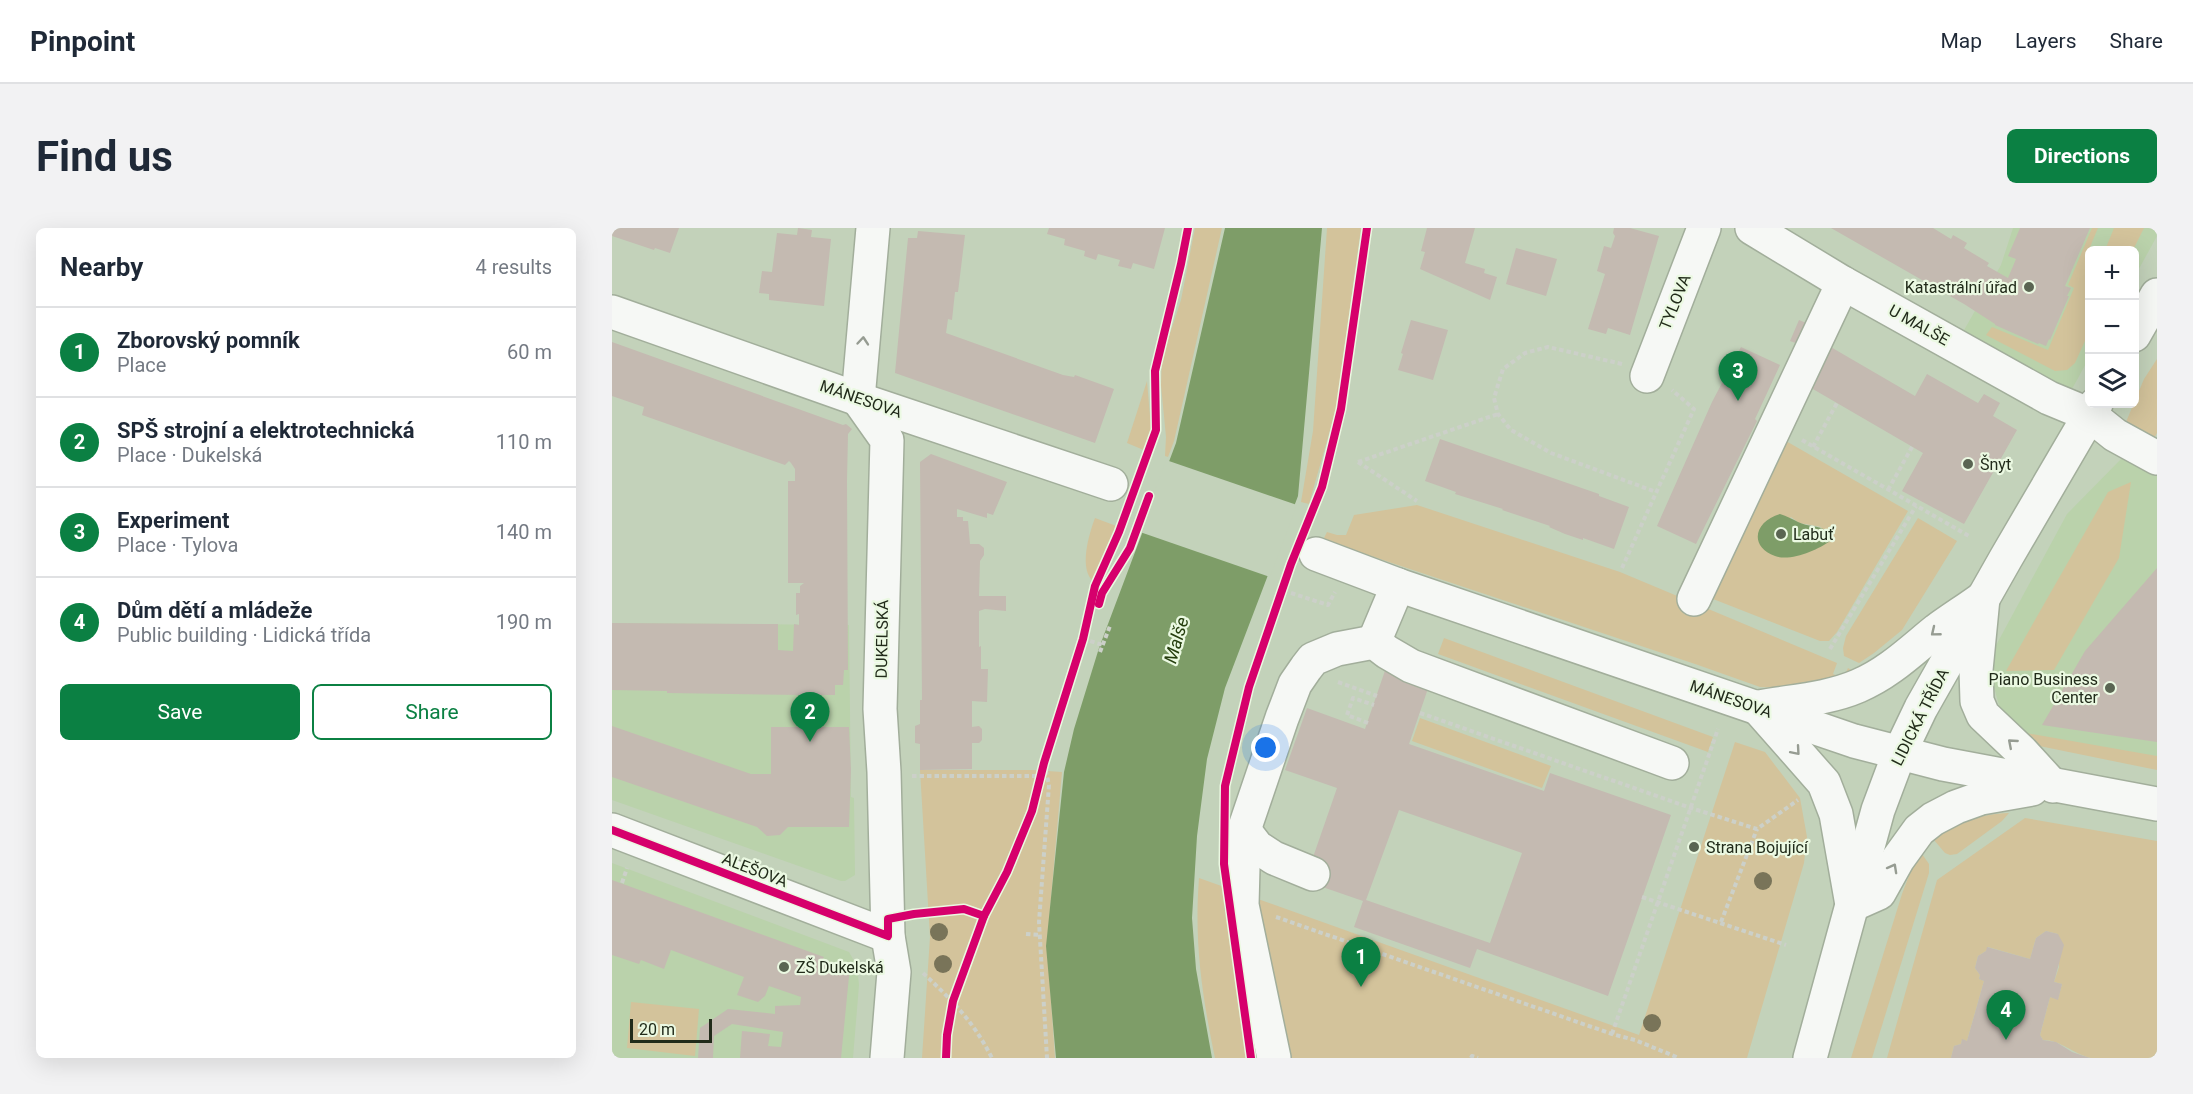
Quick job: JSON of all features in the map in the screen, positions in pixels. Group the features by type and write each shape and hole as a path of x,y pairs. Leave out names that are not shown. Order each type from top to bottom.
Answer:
{"street":[{"path":"858,399 873,228"},
{"name":"TYLOVA","path":"1647,373 1704,228"},
{"name":"U MALŠE","path":"1752,228 1843,283 2049,398 2093,409 2115,435 2157,458"},
{"path":"1694,599 1843,283"},
{"path":"2139,326 2157,295"},
{"name":"MÁNESOVA","path":"612,312 858,399 1111,484"},
{"path":"2139,343 2157,337"},
{"name":"DUKELSKÁ","path":"858,399 887,440 880,709 885,784 888,936 894,972 887,1058"},
{"name":"LIDICKÁ TŘÍDA","path":"1810,1058 1878,810 1899,754 1921,708 2093,409"},
{"name":"MÁNESOVA","path":"1316,554 1398,585 1854,741 1899,754 2053,786 2157,804"},
{"path":"1374,642 1398,585"},
{"path":"1757,707 1832,695 1859,686 1883,673 1983,598"},
{"path":"1983,598 1976,670 1977,701 1983,715 2053,786"},
{"path":"1274,1058 1242,905 1244,830 1295,684 1313,659 1337,649 1374,642 1411,666 1672,764"},
{"path":"1757,707 1824,783 1836,814 1851,905 1879,894 1898,859 1920,830 1944,812 1981,798 2053,786"},
{"name":"ALEŠOVA","path":"612,830 888,936"},
{"path":"1244,830 1257,848 1274,858 1313,874"}],"path":[{"path":"1622,568 1694,409 1647,373 1548,347 1525,353 1503,369 1494,398 1498,414 1511,430 1551,453 1656,492"},
{"path":"1814,447 1837,403"},
{"path":"1417,501 1358,462 1498,414"},
{"path":"1775,425 1969,536"},
{"path":"1888,490 1912,447"},
{"path":"1830,650 1916,506"},
{"path":"1291,593 1328,605 1336,591"},
{"path":"1100,652 1110,626"},
{"path":"1079,650 1083,639 1103,645"},
{"path":"1368,723 1347,716 1353,698 1374,705"},
{"path":"1420,713 1757,829"},
{"path":"1612,1034 1718,729"},
{"path":"912,776 1040,781 1048,752"},
{"path":"1044,763 1049,785 1040,935 1047,1058"},
{"path":"1721,922 1757,829 1800,799"},
{"path":"622,883 628,864"},
{"path":"1642,897 1786,945"},
{"path":"1266,914 1635,1040 1679,1058"},
{"path":"1026,934 1040,935"},
{"path":"923,972 953,1001 979,1032 992,1058"},
{"path":"951,1012 957,990"},
{"path":"1471,1058 1472,1056 1478,1058"}],"shaded area":[{"path":"1195,228 1222,228 1174,441 1168,457 1165,456 1166,437 1161,385 1162,358 1181,300"},
{"path":"1327,228 1361,228 1336,409 1309,504 1301,502 1313,431"},
{"path":"2013,228 2157,228 2157,236 2139,269 2139,246 2085,246 2085,365 2060,411 1955,346 2001,265"},
{"path":"2092,228 2098,228 2091,246 2085,246 2085,341 2075,363 2067,370 2055,371 1986,335 1992,327 2048,350 2074,288 2068,285"},
{"path":"2114,228 2144,228 2135,246 2107,246"},
{"path":"2157,359 2157,433 2153,440 2135,433 2126,422 2132,408 2139,408 2139,391"},
{"path":"1147,381 1151,428 1146,451 1127,443"},
{"path":"1779,437 1908,511 1837,632 1829,641 1820,641 1708,597","holes":["1791,517 1799,523 1822,527 1763,548"]},
{"path":"2125,455 2157,466 2157,766 2025,741 2004,723 1987,662 2067,514"},
{"path":"2131,482 2119,558 2054,670 2006,671 2108,492"},
{"path":"1417,505 1620,572 1837,663 1833,674 1843,678 1848,668 1861,676 1796,689 1760,687 1323,540 1327,532 1346,535 1354,515"},
{"path":"1095,518 1119,527 1094,582 1087,569 1086,552"},
{"path":"1918,518 1957,541 1902,630 1859,663 1844,656 1846,636"},
{"path":"612,623 849,625 851,797 854,798 855,875 841,881 612,800"},
{"path":"1444,638 1713,737 1708,752 1438,654"},
{"path":"1420,718 1551,766 1542,788 1412,741"},
{"path":"2009,730 2157,756 2157,770 2029,744"},
{"path":"1735,742 1765,752 1800,798 1807,837 1804,863 1747,1058 1215,1058 1206,1012 1198,947 1199,878 1639,1035"},
{"path":"920,770 1062,772 1047,944 1055,1058 922,1058 930,937"},
{"path":"2009,813 2002,821 1957,854 1945,853 1934,840 1960,823 1989,815"},
{"path":"2025,818 2157,841 2157,1058 2091,1058 2056,1042 2043,1040 2040,1035 2050,997 2058,999 2062,984 2054,982 2059,967 2058,934 2046,931 2036,938 2030,959 1988,947 1978,956 1975,968 1980,975 1979,979 1984,981 1967,1041 1962,1040 1961,1044 1954,1046 1951,1058 1887,1058 1937,880"},
{"path":"1922,854 1929,864 1929,873 1872,1058 1851,1058 1902,894 1913,865"},
{"name":"ZŠ Dukelská","path":"612,863 849,952 857,966 859,985 853,1058 612,1058"},
{"path":"631,1002 699,1009 695,1056 627,1048"}],"water":[{"name":"Malše","path":"1225,228 1322,228 1298,496 1225,688 1207,759 1197,836 1192,918 1196,969 1212,1058 1056,1058 1046,946 1064,772 1074,729 1099,648 1176,443"},
{"path":"1780,514 1802,524 1824,529 1830,541 1796,556 1781,557 1766,552 1758,540 1760,528 1771,517"}],"pier":[{"path":"1166,460 1297,505 1270,577 1140,532"}],"building":[{"path":"612,228 679,228 670,253 612,236"},
{"path":"798,228 812,230 811,237 831,239 824,306 769,300 769,294 759,293 762,271 772,272 777,233 797,235"},
{"path":"1049,228 1165,228 1154,269 1133,263 1131,269 1118,266 1120,260 1098,254 1096,260 1084,256 1085,251 1064,245 1065,239 1047,234"},
{"path":"1427,228 1475,228 1465,263 1485,269 1484,273 1497,277 1490,300 1420,269 1425,252 1421,251"},
{"path":"1614,228 1630,228 1659,236 1630,335 1608,328 1606,334 1588,329 1605,274 1597,271 1604,246 1611,248 1615,236"},
{"path":"1831,228 1933,228 1951,239 1953,235 1967,243 1964,248 1989,263 1987,266 2008,278 2016,259 2008,256 2020,228 2090,228 2065,286 2071,288 2067,296 2069,296 2046,346 1995,325 1964,304"},
{"path":"918,231 965,235 958,292 955,292 952,320 948,319 946,333 1063,375 1074,377 1075,375 1114,389 1095,443 895,373 908,238 917,238"},
{"path":"1516,248 1557,259 1546,296 1506,284"},
{"path":"1411,320 1448,330 1433,380 1398,370"},
{"path":"1799,320 1811,325 1801,345 1790,341"},
{"path":"612,342 843,425 846,424 852,429 848,434 847,481 848,670 844,670 843,685 835,685 835,695 819,695 819,727 849,727 851,770 849,827 788,827 780,835 767,836 757,827 612,777 612,726 751,774 771,774 771,727 805,727 805,695 612,690 612,623 778,624 778,650 793,651 794,624 799,625 799,614 796,615 796,593 800,593 800,586 804,583 788,583 788,481 795,481 795,469 791,463 789,461 785,465 642,415 644,407 612,396"},
{"path":"1829,346 1915,396 1927,374 1978,403 1984,394 2000,403 1993,416 2017,430 1964,524 1902,491 1923,453 1806,385"},
{"path":"1741,347 1780,365 1755,419 1757,421 1696,544 1657,526 1712,402"},
{"path":"1440,439 1599,494 1599,496 1629,507 1614,549 1565,534 1550,526 1455,494 1456,492 1425,481"},
{"path":"931,454 1007,482 993,515 987,513 987,518 957,509 957,517 963,517 963,521 968,521 970,544 979,544 984,548 984,555 980,561 979,596 1006,596 1006,611 985,609 979,611 981,669 988,669 987,702 972,701 972,727 979,726 982,729 982,740 979,743 972,743 972,769 920,770 920,744 915,743 915,726 920,724 920,700 922,700 920,462"},
{"name":"Piano Business Center","path":"2157,568 2157,742 2042,725 2085,651"},
{"path":"1390,656 1434,671 1409,744 1544,791 1550,773 1671,815 1608,996 1477,949 1470,968 1354,927 1363,901 1308,882 1311,863 1337,788 1285,770 1307,708 1365,729","holes":["1399,810 1522,853 1490,943 1366,900"]},
{"name":"ZŠ Dukelská","path":"612,880 824,957 821,963 850,966 841,1058 740,1058 742,1031 770,1034 768,1046 781,1047 783,1032 732,1024 714,1036 713,1058 698,1058 700,1028 728,1009 775,1014 775,1006 800,1005 801,997 769,986 765,996 758,1002 737,995 744,977 671,950 664,969 641,960 639,964 612,955"},
{"path":"2046,931 2058,934 2064,945 2054,982 2062,984 2058,1000 2050,997 2040,1035 2043,1040 2056,1042 2072,1052 2090,1058 1951,1058 1954,1046 1961,1044 1962,1039 1967,1041 1984,981 1979,979 1980,975 1975,968 1978,956 1986,951 1987,947 2030,959 2036,938"}],"cycle path":[{"path":"946,1058 947,1035 953,1001 984,916 1007,872 1032,811 1044,763 1083,639 1095,586 1119,532 1156,430 1155,371 1188,228"},
{"path":"1251,1058 1224,864 1225,786 1249,687 1291,564 1322,487 1341,409 1367,228"},
{"path":"1099,604 1102,593 1130,548 1149,496"},
{"path":"612,830 888,936 888,919 964,909 984,916"}],"place":[{"name":"Katastrální úřad","path":"2029,287"},
{"name":"Experiment","path":"1738,401"},
{"name":"Šnyt","path":"1968,464"},
{"name":"Labuť","path":"1781,534"},
{"name":"Piano Business Center","path":"2110,688"},
{"name":"SPŠ strojní a elektrotechnická","path":"810,742"},
{"name":"Strana Bojující","path":"1694,847"},
{"name":"ZŠ Dukelská","path":"784,967"},
{"name":"Zborovský pomník","path":"1361,987"},
{"name":"Dům dětí a mládeže","path":"2006,1040"}]}
